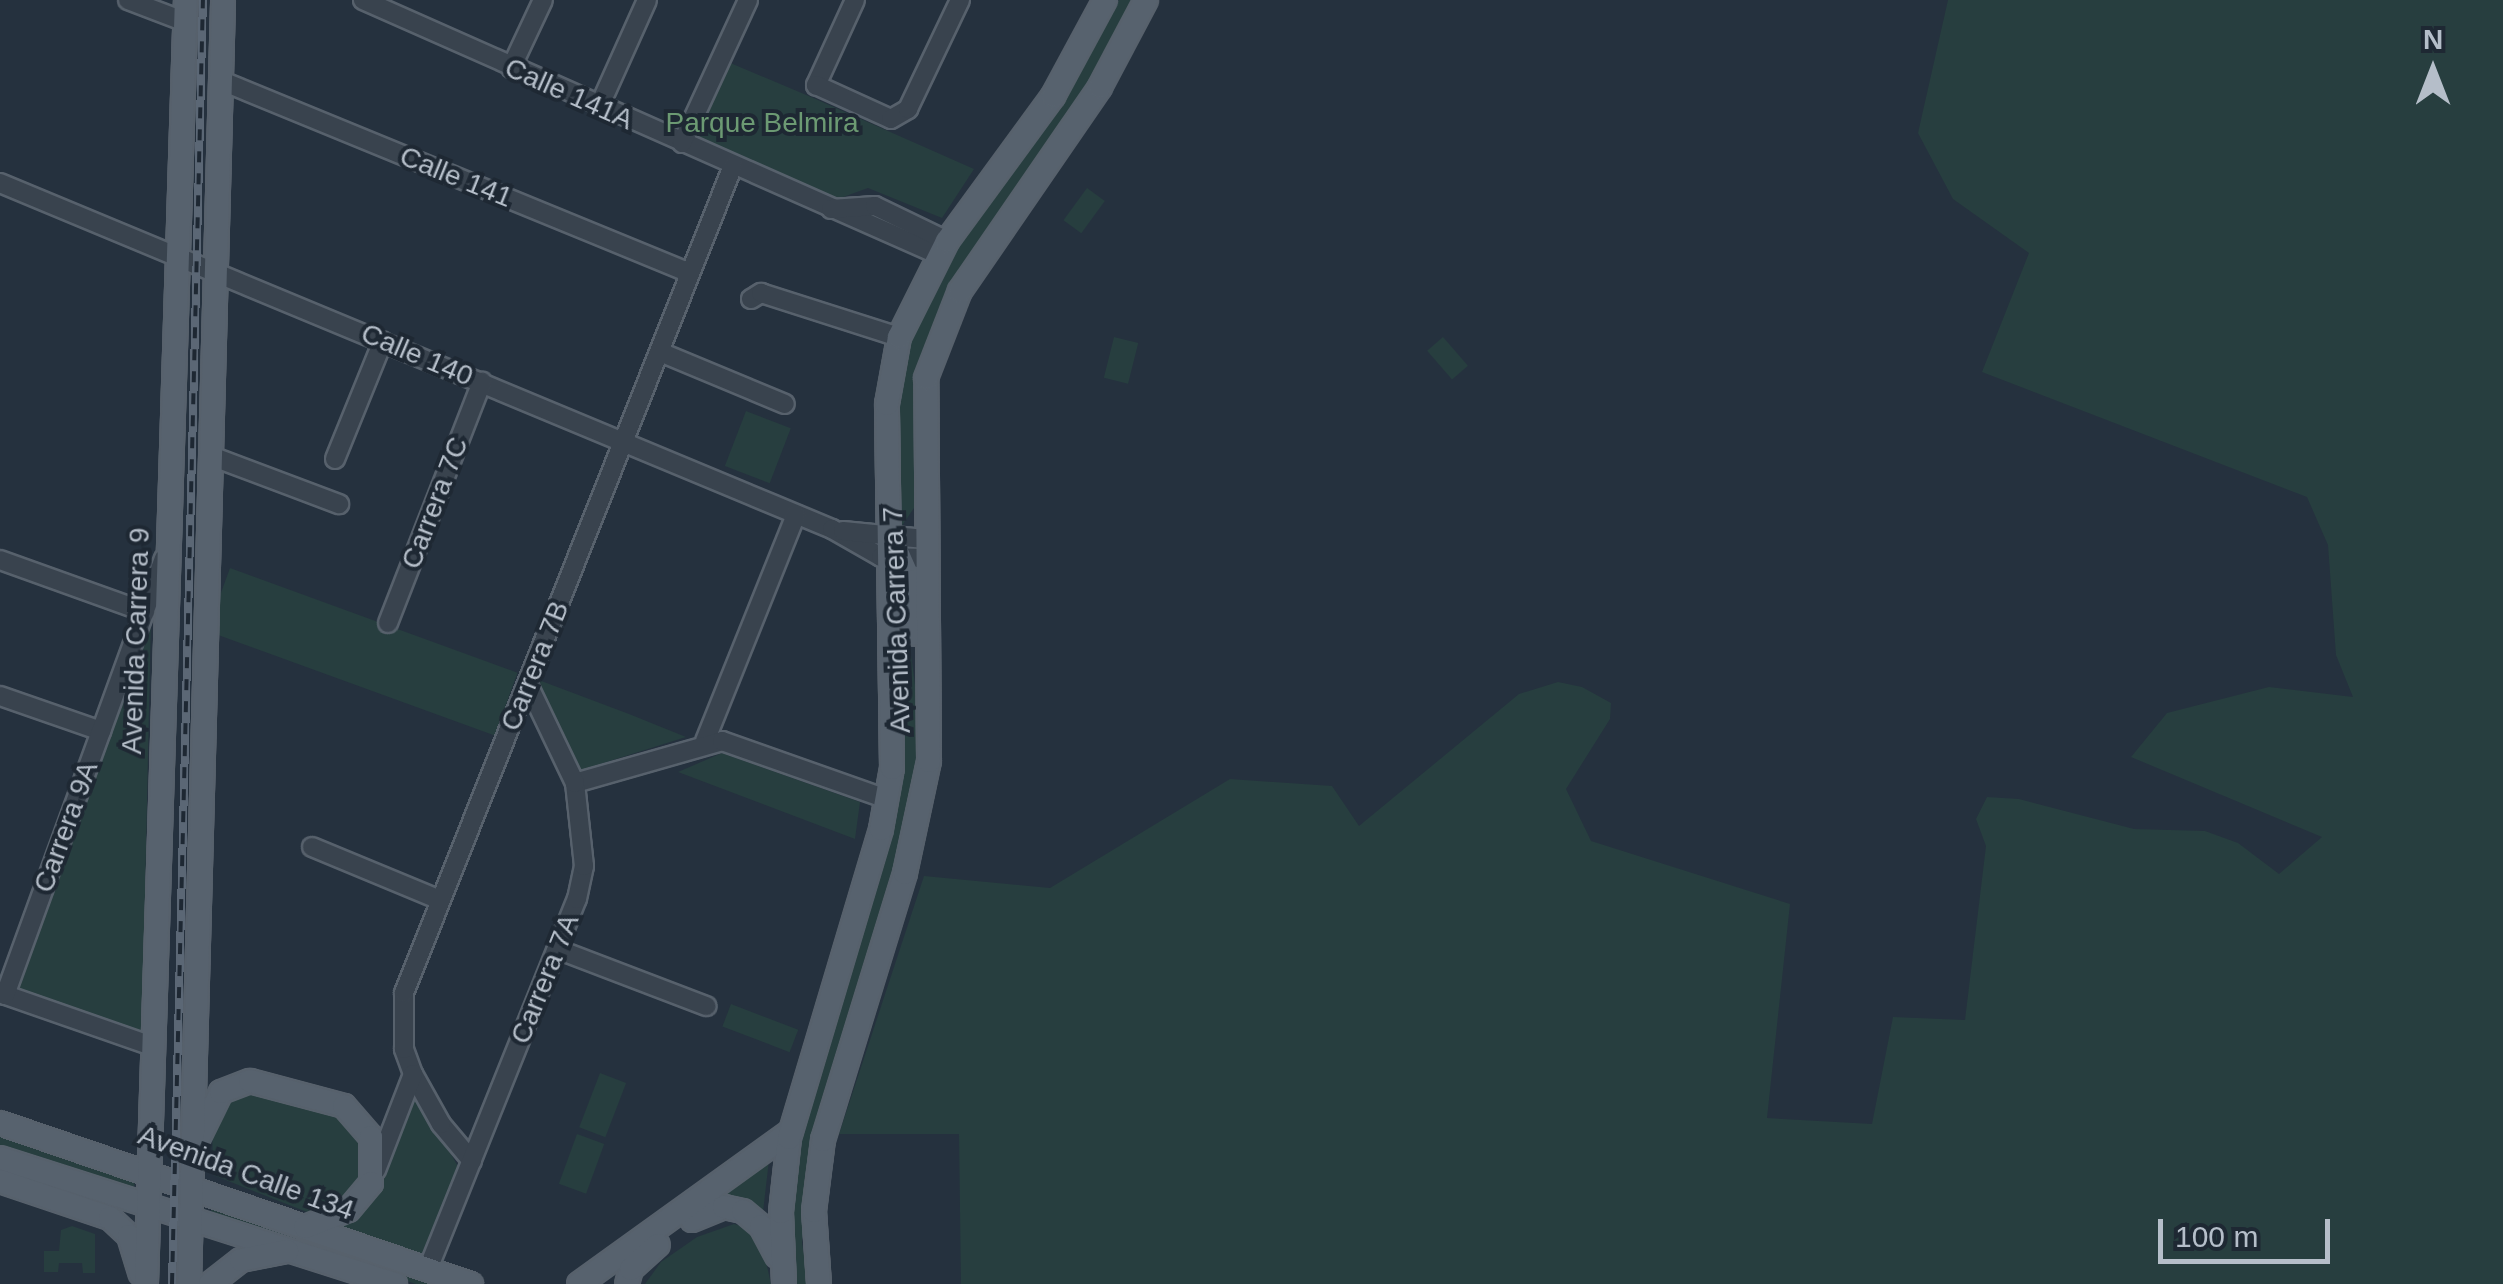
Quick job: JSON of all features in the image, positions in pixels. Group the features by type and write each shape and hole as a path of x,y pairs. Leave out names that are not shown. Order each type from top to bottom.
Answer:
{"main road":[{"path":"190,1284 223,0"},
{"name":"Avenida Carrera 7","path":"782,1275 791,1131 886,800 895,730 894,552 887,404 899,337 943,248 1054,96 1105,0"},
{"name":"Avenida Carrera 7","path":"819,1284 819,1158 916,830 932,739 922,402 938,336 986,248 1100,87 1146,0"},
{"name":"Avenida Carrera 9","path":"145,1284 152,1171 186,11"},
{"path":"894,552 914,635 930,674"},
{"path":"192,1159 221,1092 261,1082 344,1106 371,1137 376,1170 359,1203 305,1227"},
{"name":"Avenida Calle 134","path":"0,1123 152,1171 472,1284"},
{"path":"578,1284 791,1131"},
{"name":"Avenida Calle 134","path":"0,1158 190,1215 394,1284"},
{"path":"0,1181 59,1176"},
{"path":"0,1181 110,1218 129,1236 145,1284"},
{"path":"628,1284 646,1253 700,1215 724,1206 752,1216 782,1275"},
{"path":"210,1284 241,1260 296,1251"}],"street":[{"path":"128,0 186,11"},
{"name":"Calle 141A","path":"363,0 830,209 876,206 943,248"},
{"path":"511,68 542,0"},
{"path":"599,107 646,0"},
{"path":"682,143 748,0"},
{"path":"854,0 816,85 899,118 960,0"},
{"name":"Calle 141","path":"222,81 690,273"},
{"name":"Carrera 7B","path":"413,1074 404,1049 404,993 626,444 733,166"},
{"name":"Calle 140","path":"0,182 796,516 894,552 925,548"},
{"path":"751,299 762,294 899,337"},
{"path":"335,460 383,341"},
{"path":"660,352 785,404"},
{"name":"Carrera 7C","path":"388,623 482,382"},
{"path":"211,456 338,504"},
{"path":"705,741 796,516"},
{"name":"Carrera 9A","path":"2,994 168,546"},
{"path":"0,560 145,612"},
{"name":"Carrera 7A","path":"428,1270 557,949 584,866 575,782 528,685"},
{"path":"0,696 101,732"},
{"path":"575,782 705,741 729,743 886,800"},
{"path":"312,847 440,900"},
{"path":"557,949 706,1006"},
{"path":"2,994 155,1047"},
{"path":"413,1074 441,1124 472,1161"},
{"path":"376,1170 413,1074"}],"green space":[{"path":"1119,0 1137,0 1100,74 958,274 937,315 915,387 916,505 899,530 900,374 910,339 959,239 1040,128"},
{"path":"1948,0 2503,0 2503,1284 961,1284 959,1134 839,1134 924,876 1050,888 1230,779 1332,786 1359,826 1519,694 1558,682 1582,687 1611,703 1610,719 1566,789 1591,841 1790,904 1767,1118 1872,1124 1893,1017 1965,1020 1986,846 1976,819 1987,797 2019,799 2134,829 2205,831 2238,843 2279,874 2322,837 2131,757 2167,713 2269,687 2353,697 2336,655 2328,545 2307,497 1982,372 2029,253 1953,199 1918,133"},
{"name":"Parque Belmira","path":"728,62 974,169 942,218 868,188 832,201 690,140"},
{"path":"1087,188 1105,201 1081,233 1063,220"},
{"path":"1114,337 1138,343 1128,384 1104,378"},
{"path":"1443,337 1468,366 1452,379 1427,351"},
{"path":"746,411 791,428 770,483 725,466"},
{"path":"230,568 518,673 495,736 207,631"},
{"path":"900,571 922,738 905,842 809,1154 802,1243 809,1284 791,1284 795,1143 896,793 904,744"},
{"path":"151,617 142,1032 15,992"},
{"path":"536,679 629,714 686,737 578,771"},
{"path":"722,753 860,802 855,839 678,772"},
{"path":"731,1004 798,1030 790,1052 722,1026"},
{"path":"600,1073 626,1083 605,1137 579,1127"},
{"path":"414,1088 461,1172 426,1258 333,1227 365,1209"},
{"path":"258,1093 337,1116 360,1138 363,1170 347,1199 312,1214 213,1175 212,1118 230,1098"},
{"path":"0,1128 136,1170 134,1188 0,1149"},
{"path":"577,1134 604,1144 586,1194 559,1184"},
{"path":"769,1160 763,1212 747,1201 714,1199"},
{"path":"214,1201 459,1284 416,1284 210,1215"},
{"path":"734,1224 751,1229 762,1244 771,1284 645,1284 661,1262 697,1237"},
{"path":"72,1226 95,1234 95,1273 83,1273 82,1263 59,1263 58,1272 44,1272 44,1251 59,1251 61,1230"}],"railway":[{"path":"172,1284 203,0"}]}
